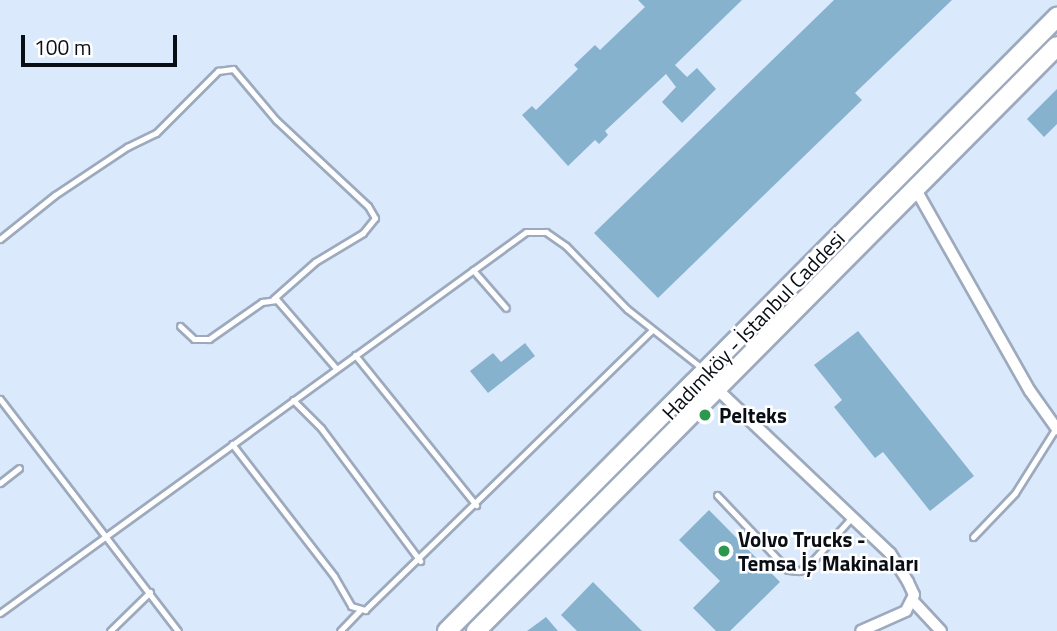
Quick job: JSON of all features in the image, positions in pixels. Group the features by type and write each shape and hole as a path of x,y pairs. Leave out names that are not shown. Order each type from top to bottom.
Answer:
{"main road":[{"name":"Hadımköy - İstanbul Caddesi","path":"447,631 1057,17"},
{"name":"Hadımköy - İstanbul Caddesi","path":"475,631 1057,46"}],"street":[{"path":"915,188 1030,391 1056,429"},
{"path":"717,389 890,553 908,582 913,601 941,631"},
{"path":"862,631 906,611 913,601"}],"lane":[{"path":"0,239 96,168 156,133 218,71 233,69 276,120 368,205 375,218 363,233 315,262 273,299 209,339 194,339 180,326"},
{"path":"0,613 521,234 546,232 652,330 707,372"},
{"path":"473,270 506,308"},
{"path":"273,299 299,322 336,368"},
{"path":"340,631 359,611 369,609 420,561 652,330"},
{"path":"355,355 476,505"},
{"path":"0,399 108,536 178,631"},
{"path":"293,400 321,428 420,561"},
{"path":"973,537 1015,492 1056,429"},
{"path":"232,444 359,611"},
{"path":"0,483 19,468"},
{"path":"717,495 788,570 799,571 809,565 853,516"},
{"path":"110,631 150,592"}],"building":[{"path":"638,0 742,0 675,65 687,77 697,68 716,89 682,123 662,102 676,87 666,74 605,131 608,135 599,144 595,140 568,166 522,115 532,106 536,110 578,69 574,65 595,45 600,50 645,7"},
{"path":"834,0 952,0 855,93 862,100 658,298 594,233"},
{"path":"1057,89 1057,124 1044,137 1027,119"},
{"path":"858,331 974,476 930,511 883,452 875,458 834,407 842,400 814,365"},
{"path":"525,343 535,356 488,393 470,371 493,353 501,362"},
{"path":"709,510 780,582 730,631 716,631 693,608 720,581 679,540"},
{"path":"593,582 642,631 577,631 561,615"},
{"path":"546,617 558,631 527,631 538,623"}],"place":[{"name":"Pelteks","path":"705,415"},
{"name":"Volvo Trucks - Temsa İş Makinaları","path":"724,551"}]}
